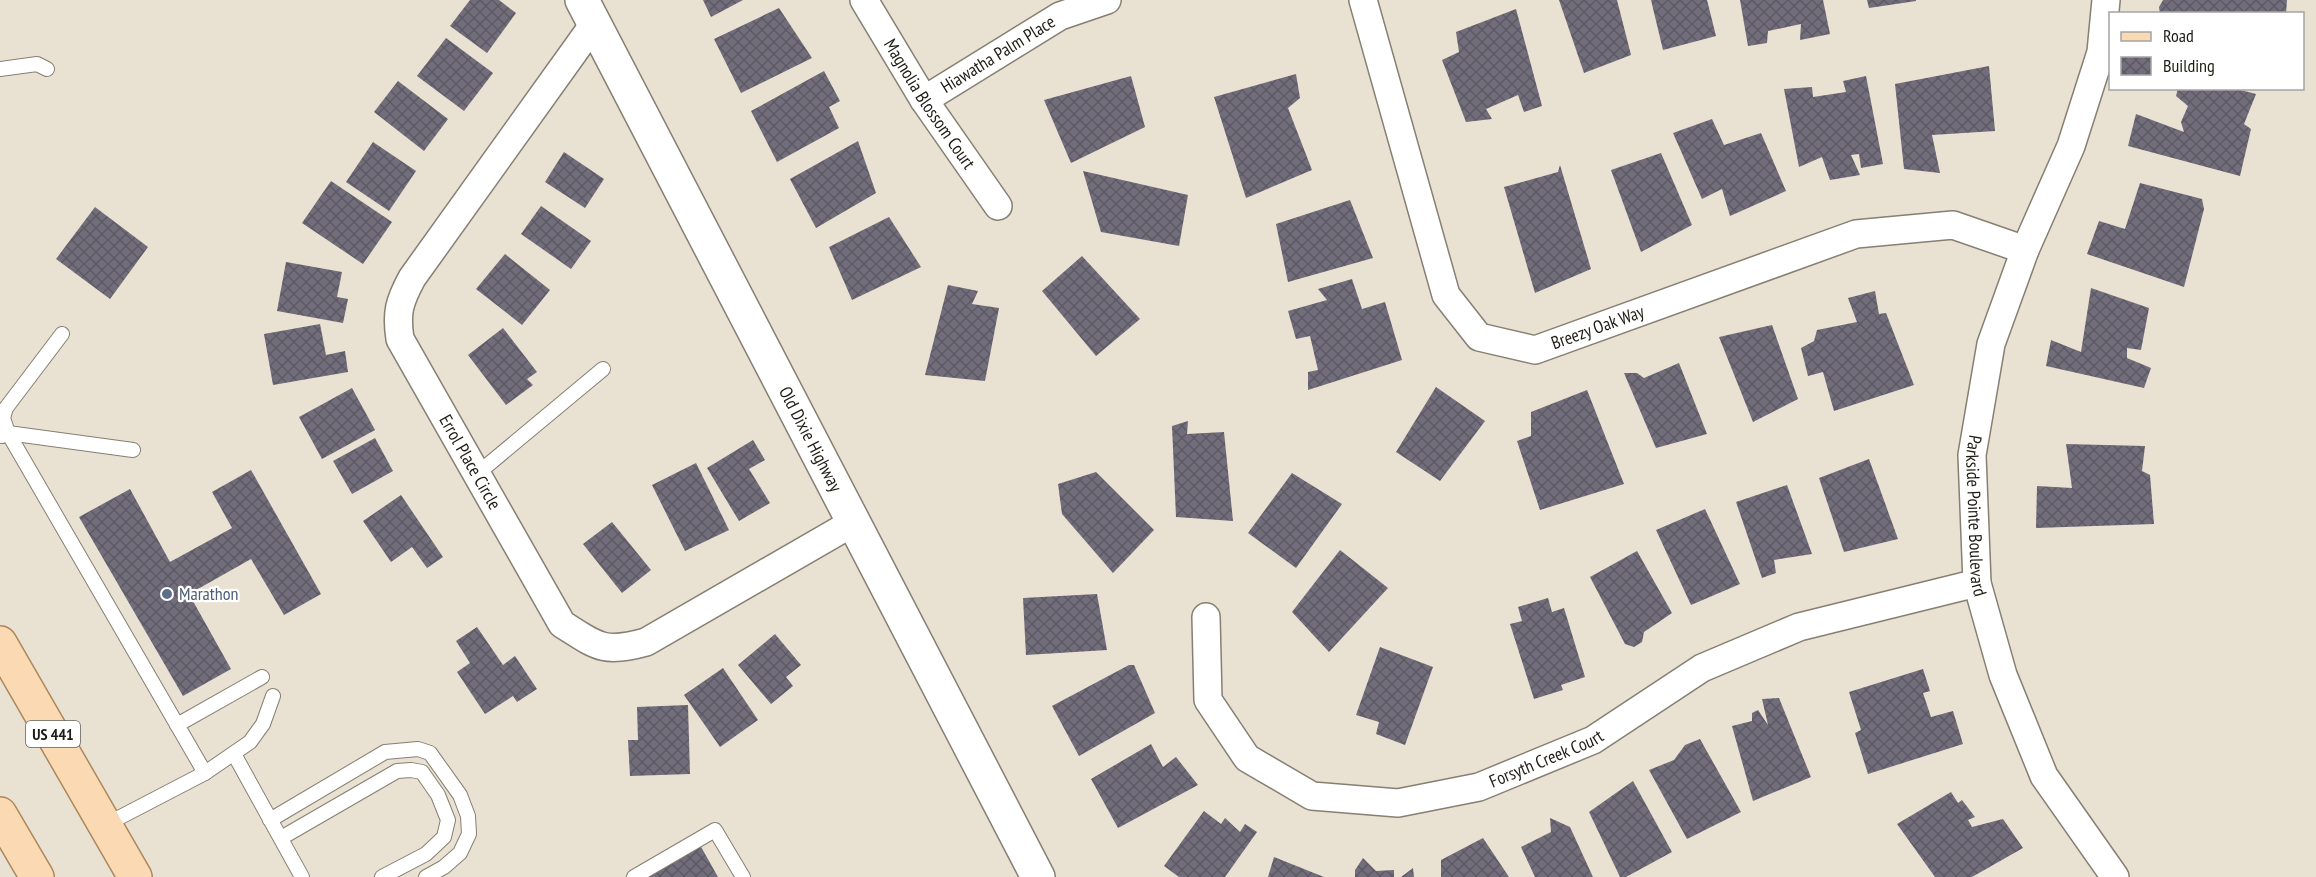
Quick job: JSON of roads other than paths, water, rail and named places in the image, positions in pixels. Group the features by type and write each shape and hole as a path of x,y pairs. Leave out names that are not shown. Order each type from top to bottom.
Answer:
{"main road":[{"name":"US 441","path":"0,643 135,877"},
{"path":"0,814 37,877"}],"street":[{"name":"Magnolia Blossom Court","path":"864,0 924,100 998,206"},
{"name":"Hiawatha Palm Place","path":"924,100 1060,16 1107,0"},
{"name":"Breezy Oak Way","path":"1363,0 1446,295 1479,337 1535,350 1856,234 1953,225 2025,250"},
{"name":"Parkside Pointe Boulevard","path":"2106,0 2101,52 2071,146 2025,250 1991,344 1972,455 1977,583 2003,675 2044,776 2115,877"},
{"name":"Errol Place Circle","path":"588,12 401,297 397,316 400,339 562,624 597,646 622,649 646,642 854,522"},
{"name":"Old Dixie Highway","path":"588,12 1038,877"},
{"name":"Forsyth Creek Court","path":"1206,617 1208,700 1247,758 1311,796 1398,803 1479,787 1593,740 1702,668 1799,627 1977,583"}],"lane":[{"path":"0,69 37,64 47,69"},
{"path":"62,334 6,408 3,418 4,435 205,773"},
{"path":"477,474 603,369"},
{"path":"4,435 133,450"},
{"path":"177,725 262,677"},
{"path":"105,825 205,773 250,742 263,724 273,696"},
{"path":"270,820 386,752 418,749 430,753 460,795 468,816 469,834 460,853 444,867 426,877"},
{"path":"234,754 302,877"},
{"path":"281,838 397,771 422,772 438,795 448,820 444,837 426,854 382,877"},
{"path":"634,877 715,830 743,877"}],"place":[{"name":"Marathon","path":"167,594"}]}
